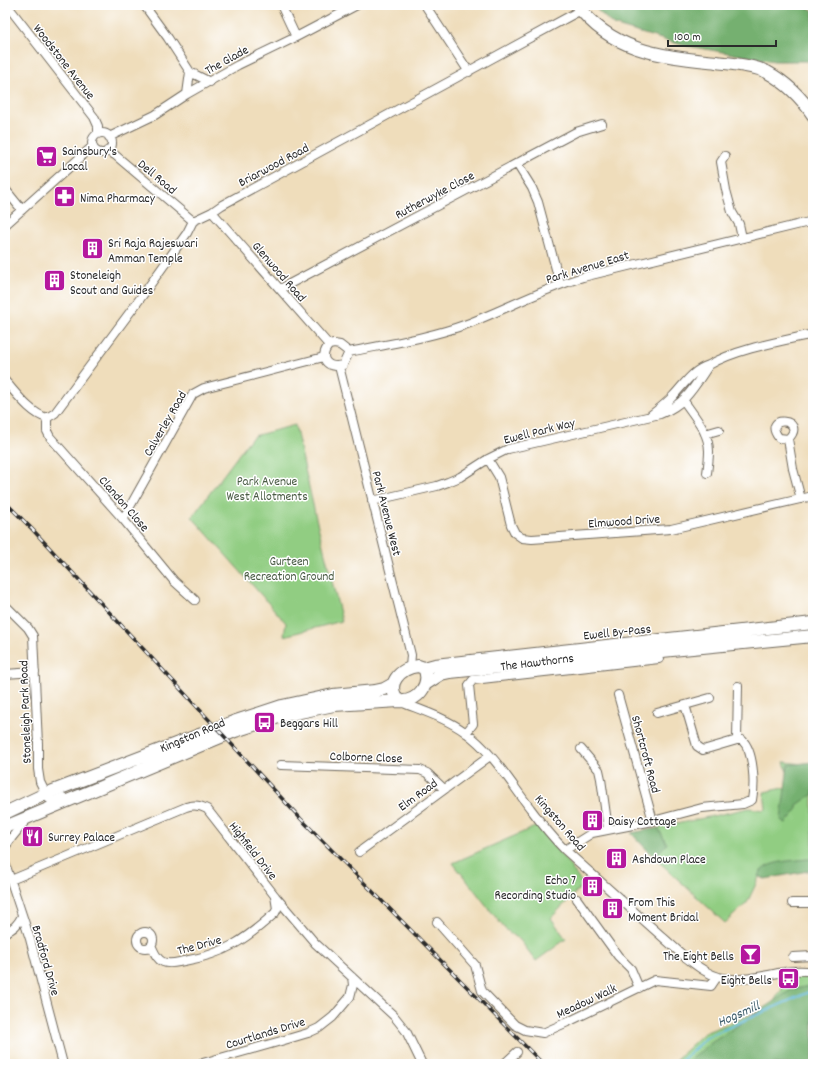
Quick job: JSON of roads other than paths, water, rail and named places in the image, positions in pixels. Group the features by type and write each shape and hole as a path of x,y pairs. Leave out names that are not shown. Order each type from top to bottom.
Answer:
{"highway":[{"path":"579,8 598,27 611,36 648,53 673,58 746,66 765,72 794,90 813,115"},
{"name":"Ewell By-Pass","path":"424,668 435,665 813,623"},
{"name":"Ewell By-Pass","path":"424,686 441,674 450,672 813,636"},
{"path":"418,666 424,668 427,674 424,686 411,699 406,702 400,701 395,697 393,684 404,671 410,667 418,666"},
{"name":"Kingston Road","path":"5,812 46,794 233,722 282,706 333,695 375,691 384,689 393,684"},
{"name":"Kingston Road","path":"5,827 236,730 285,715 334,705 400,701"}],"street":[{"name":"Woodstone Avenue","path":"7,5 94,117 98,126 98,134"},
{"path":"144,5 190,72 210,82"},
{"path":"281,5 296,37"},
{"name":"The Glade","path":"109,137 155,115 187,94 238,65 357,5"},
{"path":"425,5 469,72"},
{"name":"Briarwood Road","path":"193,221 469,72 579,8"},
{"path":"187,94 190,72"},
{"name":"Rutherwyke Close","path":"280,289 576,132 602,124"},
{"path":"5,225 93,146 94,138 98,134 104,134 109,137 112,143 107,151 99,152 93,146"},
{"name":"Dell Road","path":"107,151 115,155 193,221"},
{"path":"724,156 721,162 726,190 732,212 739,224 742,238"},
{"path":"517,164 532,188 538,202 560,284"},
{"path":"5,189 22,210"},
{"name":"Glenwood Road","path":"212,212 329,345"},
{"path":"5,381 32,410 38,414 47,418 55,413 142,296 187,233 193,221"},
{"name":"Park Avenue East","path":"349,352 439,333 467,324 560,284 655,258 813,221"},
{"name":"Ewell Park Way","path":"648,417 665,404 691,375 701,368 728,355 813,334"},
{"path":"329,345 340,345 349,352 343,365 332,366 327,363 324,357 324,351 329,345"},
{"name":"Calverley Road","path":"123,519 193,394 204,388 324,357"},
{"name":"Ewell Park Way","path":"372,501 448,482 460,477 488,459 508,449 648,417 671,410 684,401 709,365"},
{"name":"Park Avenue West","path":"339,366 411,655 410,667"},
{"path":"684,401 705,434 709,450 707,473"},
{"name":"Clandon Close","path":"47,418 47,431 50,437 123,519 174,581 195,600"},
{"path":"705,434 719,430"},
{"path":"788,439 793,469 801,499"},
{"name":"Elmwood Drive","path":"488,459 498,477 511,525 515,533 522,538 532,539 671,528 813,496"},
{"name":"Stoneleigh Park Road","path":"5,605 32,632 34,640 38,769 40,782 46,794"},
{"name":"The Hawthorns","path":"466,733 473,724 469,685 473,680 659,659"},
{"path":"5,674 35,672"},
{"path":"424,686 422,702 426,712"},
{"path":"737,740 738,686"},
{"name":"Shortcroft Road","path":"618,695 653,821"},
{"path":"657,713 710,698"},
{"name":"Kingston Road","path":"400,701 445,720 466,733 504,772 548,832 564,850 685,957 717,977 728,979 741,979 787,971 813,971"},
{"path":"564,850 592,833 653,821 702,808 743,804 752,800 752,762 745,743 742,740 737,740 703,750 697,746 685,706"},
{"path":"580,749 599,770 608,829"},
{"name":"Elm Road","path":"359,852 444,788 490,756"},
{"name":"Colborne Close","path":"281,765 420,770 427,773 444,788"},
{"path":"46,794 50,800 56,800 66,796 75,798"},
{"name":"Highfield Drive","path":"11,880 186,807 199,805 207,809 290,915 320,948 386,1008 400,1023 410,1039 422,1064"},
{"path":"5,847 29,817"},
{"name":"Bradford Drive","path":"5,863 30,939 63,1064"},
{"path":"275,896 277,909 275,913 290,915"},
{"path":"577,899 618,956 631,969 639,988"},
{"path":"792,903 813,903"},
{"name":"The Drive","path":"151,945 158,958 164,962 171,963 200,959 220,953 237,944 275,913"},
{"path":"8,931 18,923 22,916"},
{"name":"Meadow Walk","path":"437,922 475,965 482,991 514,1025 525,1030 543,1033 655,980 711,986 717,977"},
{"path":"8,931 21,933 30,939"},
{"path":"793,957 813,956"},
{"path":"350,997 353,986 352,977"},
{"path":"350,997 362,993 370,994"},
{"name":"Courtlands Drive","path":"199,1064 308,1033 327,1022 350,997"},
{"path":"504,1064 517,1052"}],"waterway":[{"name":"Hogsmill","path":"678,1064 707,1037 813,990"}],"railway":[{"path":"5,502 32,529 301,819 543,1064"}],"place":[{"name":"Sainsbury's Local","path":"47,157"},
{"name":"Nima Pharmacy","path":"64,197"},
{"name":"Sri Raja Rajeswari Amman Temple","path":"93,249"},
{"name":"Stoneleigh Scout and Guides","path":"54,281"},
{"name":"Beggars Hill","path":"265,722"},
{"name":"Daisy Cottage","path":"593,820"},
{"name":"Surrey Palace","path":"33,836"},
{"name":"Ashdown Place","path":"616,858"},
{"name":"Echo 7 Recording Studio","path":"592,886"},
{"name":"From This Moment Bridal","path":"613,908"},
{"name":"The Eight Bells","path":"750,955"},
{"name":"Eight Bells","path":"788,979"}],"park label":[{"name":"Park Avenue West Allotments","path":"267,488"},
{"name":"Gurteen Recreation Ground","path":"289,568"}]}
